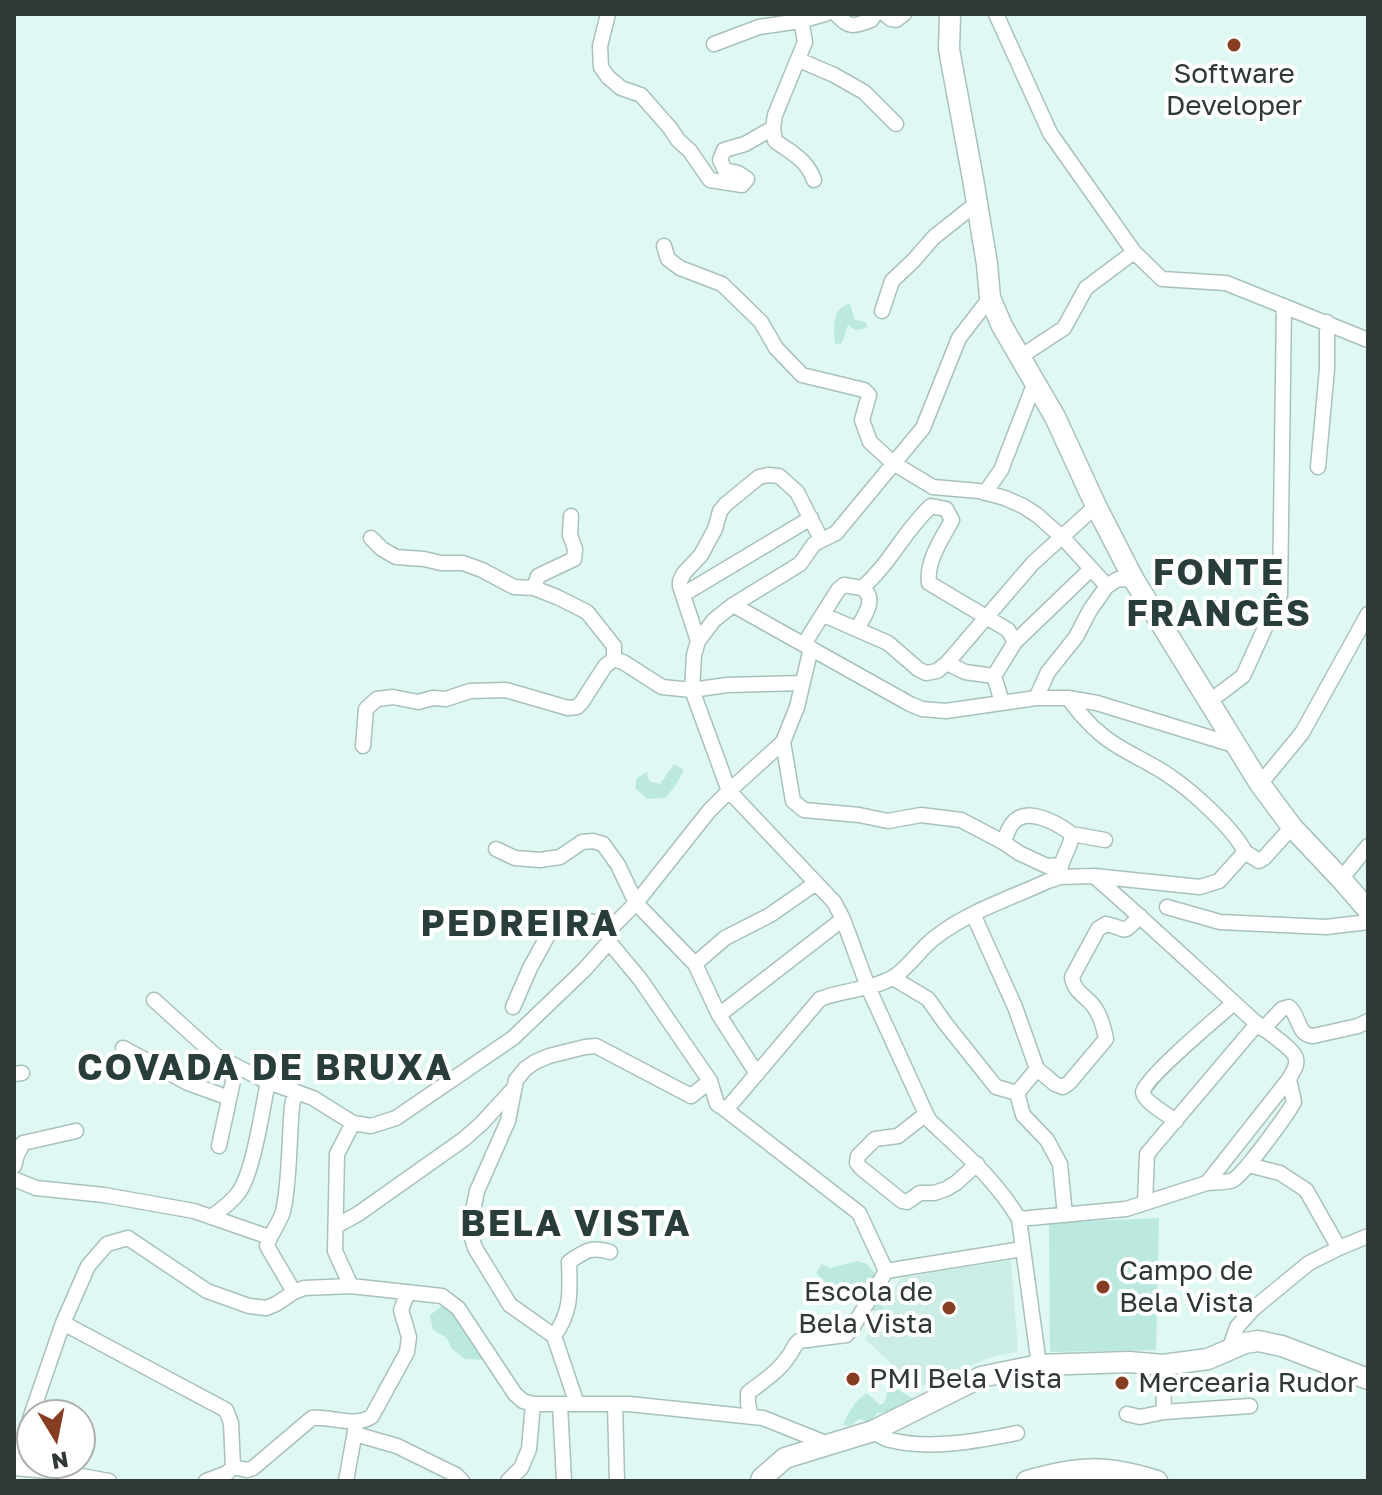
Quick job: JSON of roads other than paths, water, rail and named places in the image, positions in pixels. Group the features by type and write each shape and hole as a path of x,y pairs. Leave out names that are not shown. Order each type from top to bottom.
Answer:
{"street":[{"path":"608,14 600,46 601,67 621,88 641,95 690,151 710,180 742,185 747,179 725,170 720,160 724,150 745,144 773,128"},
{"path":"714,44 759,27 825,14"},
{"path":"836,14 845,25 850,26 871,20 875,14"},
{"path":"885,14 896,20 904,14"},
{"path":"951,14 949,49 977,203 990,298 1002,326 1055,417 1134,580 1260,784 1292,827 1368,910"},
{"path":"996,16 1050,133 1134,252 1162,279 1226,283 1368,340"},
{"path":"800,18 805,42 775,115 773,128 775,141 805,162 814,180"},
{"path":"799,60 864,92 896,124"},
{"path":"882,311 892,281 934,237 977,203"},
{"path":"664,246 668,259 680,268 722,284 761,322 776,348 802,375 864,390 869,395 862,420 870,442 893,463 933,487 985,493 1023,506 1062,537 1107,586"},
{"path":"1020,357 1064,328 1086,288 1134,252"},
{"path":"990,298 959,338 923,428 836,533 814,544 800,564 714,620 698,641 692,690 729,791 834,902 868,987 930,1121 977,1164 1019,1219 1039,1365"},
{"path":"1210,701 1243,676 1280,595 1284,306"},
{"path":"1318,467 1327,369 1327,322"},
{"path":"985,493 1001,470 1035,382"},
{"path":"698,641 680,581 701,555 726,504 759,477 779,476 797,492 821,539"},
{"path":"946,509 954,489"},
{"path":"862,588 879,573 917,519 931,506 946,509"},
{"path":"824,615 888,643 926,673 937,671 1033,563 1096,506"},
{"path":"946,509 952,520 927,573 929,583 1008,630 1015,642"},
{"path":"534,588 538,576 574,559 571,516"},
{"path":"684,594 811,518"},
{"path":"371,538 396,557 463,563 514,587 534,588 557,597 587,612 614,646 614,659"},
{"path":"1002,702 994,676 1015,642 1091,569"},
{"path":"1036,698 1048,672 1076,637 1107,586 1118,579 1134,580"},
{"path":"154,1000 216,1056 236,1067 313,1098 353,1123 371,1126 396,1118 513,1038 584,970 709,811 783,742 797,707 807,646 838,590 844,585 862,588 870,599 868,610 857,629"},
{"path":"733,605 922,709 946,711 1036,698 1068,698 1097,703 1238,747"},
{"path":"1260,784 1302,733 1368,614"},
{"path":"614,659 662,687 692,690 727,685 802,683"},
{"path":"363,746 366,709 377,699 393,697 418,702 446,699 470,691 506,690 568,708 577,707 605,666 614,659"},
{"path":"947,663 965,672 994,676"},
{"path":"1068,698 1084,719 1104,737 1172,777 1240,842 1245,852 1259,861 1292,827"},
{"path":"783,742 793,801 804,810 888,821 921,815 961,820 1019,853 1060,871 1200,887 1219,881 1245,852"},
{"path":"1003,842 1013,822 1025,815 1036,816 1072,834 1105,840"},
{"path":"722,1107 757,1074 820,999 893,978 936,936 973,914 1048,881 1060,871 1072,834"},
{"path":"496,849 515,858 540,860 560,857 582,842 603,844 618,865 636,903 695,964 719,1015 757,1074"},
{"path":"1341,879 1368,846"},
{"path":"1094,876 1296,1058 1289,1079 1207,1183"},
{"path":"695,964 725,938 770,915 816,883"},
{"path":"973,914 1015,1007 1037,1069 1063,1087 1106,1039 1094,1006 1076,989 1072,977 1098,929 1106,924 1123,930 1146,921 1167,907 1173,884"},
{"path":"1167,907 1220,922 1326,927 1368,922"},
{"path":"513,1007 553,926 568,918 593,922 609,936 649,990 710,1081 722,1107"},
{"path":"719,1015 843,919"},
{"path":"893,978 928,999 996,1087 1017,1093"},
{"path":"1176,1121 1146,1100 1144,1088 1160,1069 1234,1003"},
{"path":"1145,1203 1147,1154 1260,1027 1282,1009 1289,1007 1294,1011 1307,1036 1358,1026 1368,1021"},
{"path":"577,1404 554,1336 510,1305 475,1248 471,1235 477,1191 508,1121 516,1080 535,1062 596,1046 691,1096 722,1107 859,1213 886,1271"},
{"path":"123,1048 188,1083 229,1098"},
{"path":"219,1146 236,1067"},
{"path":"1017,1093 1037,1069"},
{"path":"1019,1219 1126,1209 1207,1183 1235,1179 1294,1102 1289,1079"},
{"path":"691,1096 710,1081"},
{"path":"211,1217 239,1193 247,1176 268,1082"},
{"path":"336,1226 358,1214 464,1139 516,1087"},
{"path":"294,1292 267,1246 284,1209 295,1091"},
{"path":"1017,1093 1023,1115 1047,1140 1060,1164 1065,1215"},
{"path":"926,1114 898,1136 875,1139 858,1156 857,1163 907,1202 920,1193 946,1189 977,1164"},
{"path":"351,1286 335,1251 337,1154 353,1123"},
{"path":"14,1166 23,1143 76,1131"},
{"path":"1248,1165 1280,1173 1306,1190 1339,1248"},
{"path":"14,1179 36,1188 104,1195 194,1211 269,1237"},
{"path":"1229,1350 1237,1327 1253,1309 1309,1263 1368,1236"},
{"path":"109,1481 14,1466 63,1323 88,1266 107,1244 128,1238 207,1291 249,1306 266,1308 304,1288 351,1286 442,1296 458,1308 515,1394 533,1404 615,1404 763,1418 828,1444"},
{"path":"886,1271 1022,1249"},
{"path":"554,1336 564,1322 569,1301 569,1262 585,1250 610,1252"},
{"path":"751,1417 748,1393 778,1369 799,1341 846,1335 886,1271"},
{"path":"346,1481 356,1428 372,1416 407,1352 409,1337 401,1310 408,1292"},
{"path":"63,1323 226,1410 231,1423 233,1467 227,1473 206,1481"},
{"path":"761,1481 785,1458 873,1431 981,1377 1039,1365 1129,1362 1163,1365 1208,1359 1245,1343 1258,1341 1367,1373"},
{"path":"1163,1365 1164,1412"},
{"path":"508,1481 521,1468 529,1449 533,1404"},
{"path":"615,1404 617,1481"},
{"path":"560,1405 564,1481"},
{"path":"1127,1414 1140,1417 1164,1412 1250,1406"},
{"path":"233,1467 255,1475 312,1418 323,1416 397,1446 456,1475 462,1481"},
{"path":"873,1431 887,1440 923,1443 1017,1433"},
{"path":"1027,1481 1053,1473 1095,1469 1115,1470 1157,1481"}],"place":[{"name":"Software Developer","path":"1234,45"},
{"name":"Campo de Bela Vista","path":"1103,1287"},
{"name":"Escola de Bela Vista","path":"949,1308"},
{"name":"PMI Bela Vista","path":"853,1379"},
{"name":"Mercearia Rudor","path":"1122,1383"}],"district":[{"name":"FONTE FRANCÊS","path":"1219,594"},
{"name":"PEDREIRA","path":"520,925"},
{"name":"COVADA DE BRUXA","path":"265,1069"},
{"name":"BELA VISTA","path":"576,1225"}]}
